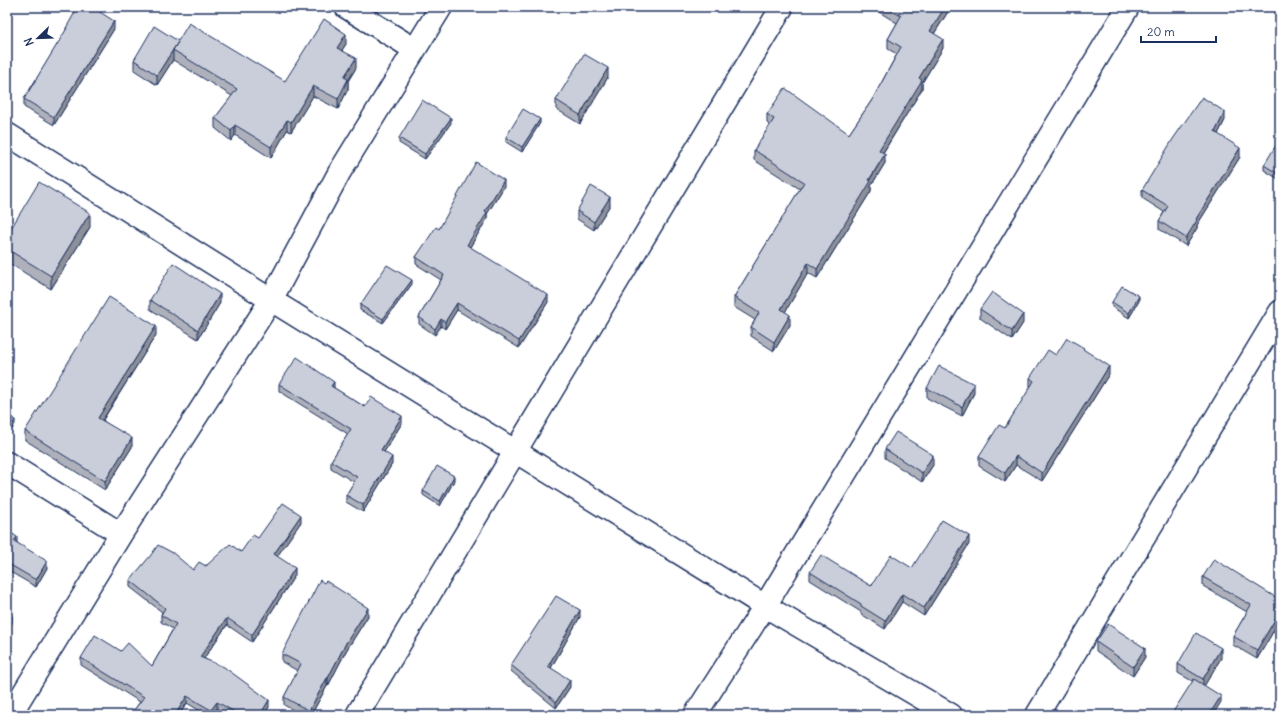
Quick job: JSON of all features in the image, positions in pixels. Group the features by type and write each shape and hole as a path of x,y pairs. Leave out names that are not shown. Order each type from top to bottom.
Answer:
{"street":[{"path":"346,7 414,49"},
{"path":"10,715 121,534 271,300 339,173 441,7"},
{"path":"357,715 782,7"},
{"path":"695,715 765,606 1128,7"},
{"path":"7,134 271,300 765,606 951,715"},
{"path":"1036,715 1280,312"},
{"path":"7,463 121,534"}],"building":[{"path":"78,7 92,7 114,21 54,117 24,99"},
{"path":"886,7 945,7 930,31 943,39 919,78 922,80 879,150 885,154 869,180 871,181 817,269 808,263 781,309 790,315 774,342 751,327 759,313 734,297 804,182 754,150 774,119 767,114 785,88 849,134 872,100 901,47 888,39 901,16"},
{"path":"324,19 346,34 337,48 356,58 344,77 348,79 338,99 313,86 291,122 287,120 271,147 235,125 231,131 215,118 237,89 173,50 178,42 157,75 134,60 154,26 178,41 189,23 285,81"},
{"path":"584,54 608,68 580,115 556,100"},
{"path":"1202,97 1225,112 1215,132 1240,148 1196,219 1197,220 1186,238 1159,221 1168,206 1142,190 1173,139"},
{"path":"422,100 451,118 425,154 399,138"},
{"path":"523,109 540,119 522,147 506,137"},
{"path":"1278,142 1280,144 1280,175 1264,165"},
{"path":"476,162 504,180 485,211 487,213 467,245 548,295 519,341 457,303 445,322 441,319 435,329 419,317 444,275 416,257 436,227 439,229"},
{"path":"39,182 90,213 51,276 7,249 7,235"},
{"path":"591,186 610,197 594,222 577,211"},
{"path":"173,263 220,294 198,330 150,300"},
{"path":"387,265 412,280 383,319 360,305"},
{"path":"1122,286 1139,296 1129,313 1112,302"},
{"path":"992,292 1023,314 1012,331 980,309"},
{"path":"109,297 156,326 98,418 132,438 105,481 25,431"},
{"path":"1067,338 1109,366 1042,473 1016,456 1005,473 979,457 999,425 1005,428 1034,381 1030,378 1048,350 1056,355"},
{"path":"297,357 334,382 331,386 365,407 371,397 402,416 381,450 392,457 363,505 346,495 357,477 331,461 351,429 279,384"},
{"path":"939,366 974,384 962,407 927,388"},
{"path":"7,415 15,420 7,433"},
{"path":"896,432 933,455 922,473 885,449"},
{"path":"437,466 454,476 440,501 423,491"},
{"path":"283,503 301,515 274,554 295,568 252,635 227,618 200,657 224,667 269,700 260,715 240,715 217,702 211,710 187,696 175,715 130,715 144,697 81,658 95,635 121,651 128,643 152,666 176,624 161,615 165,608 130,580 158,545 173,553 193,570 199,562 206,566 230,544 241,552 253,535 258,538"},
{"path":"942,520 969,536 924,608 902,594 885,621 810,572 821,555 871,586 891,555 912,568"},
{"path":"7,530 17,537 14,541 47,561 36,580 7,563"},
{"path":"1214,559 1280,600 1280,611 1257,650 1233,636 1251,605 1203,577"},
{"path":"320,580 324,583 326,581 368,608 346,643 309,711 284,697 301,664 282,654"},
{"path":"556,596 580,610 548,666 570,680 556,702 511,665"},
{"path":"7,613 12,616 7,626"},
{"path":"1108,624 1145,648 1133,667 1096,642"},
{"path":"1196,633 1221,648 1203,679 1178,664"},
{"path":"1194,679 1221,696 1209,715 1171,715"}]}
